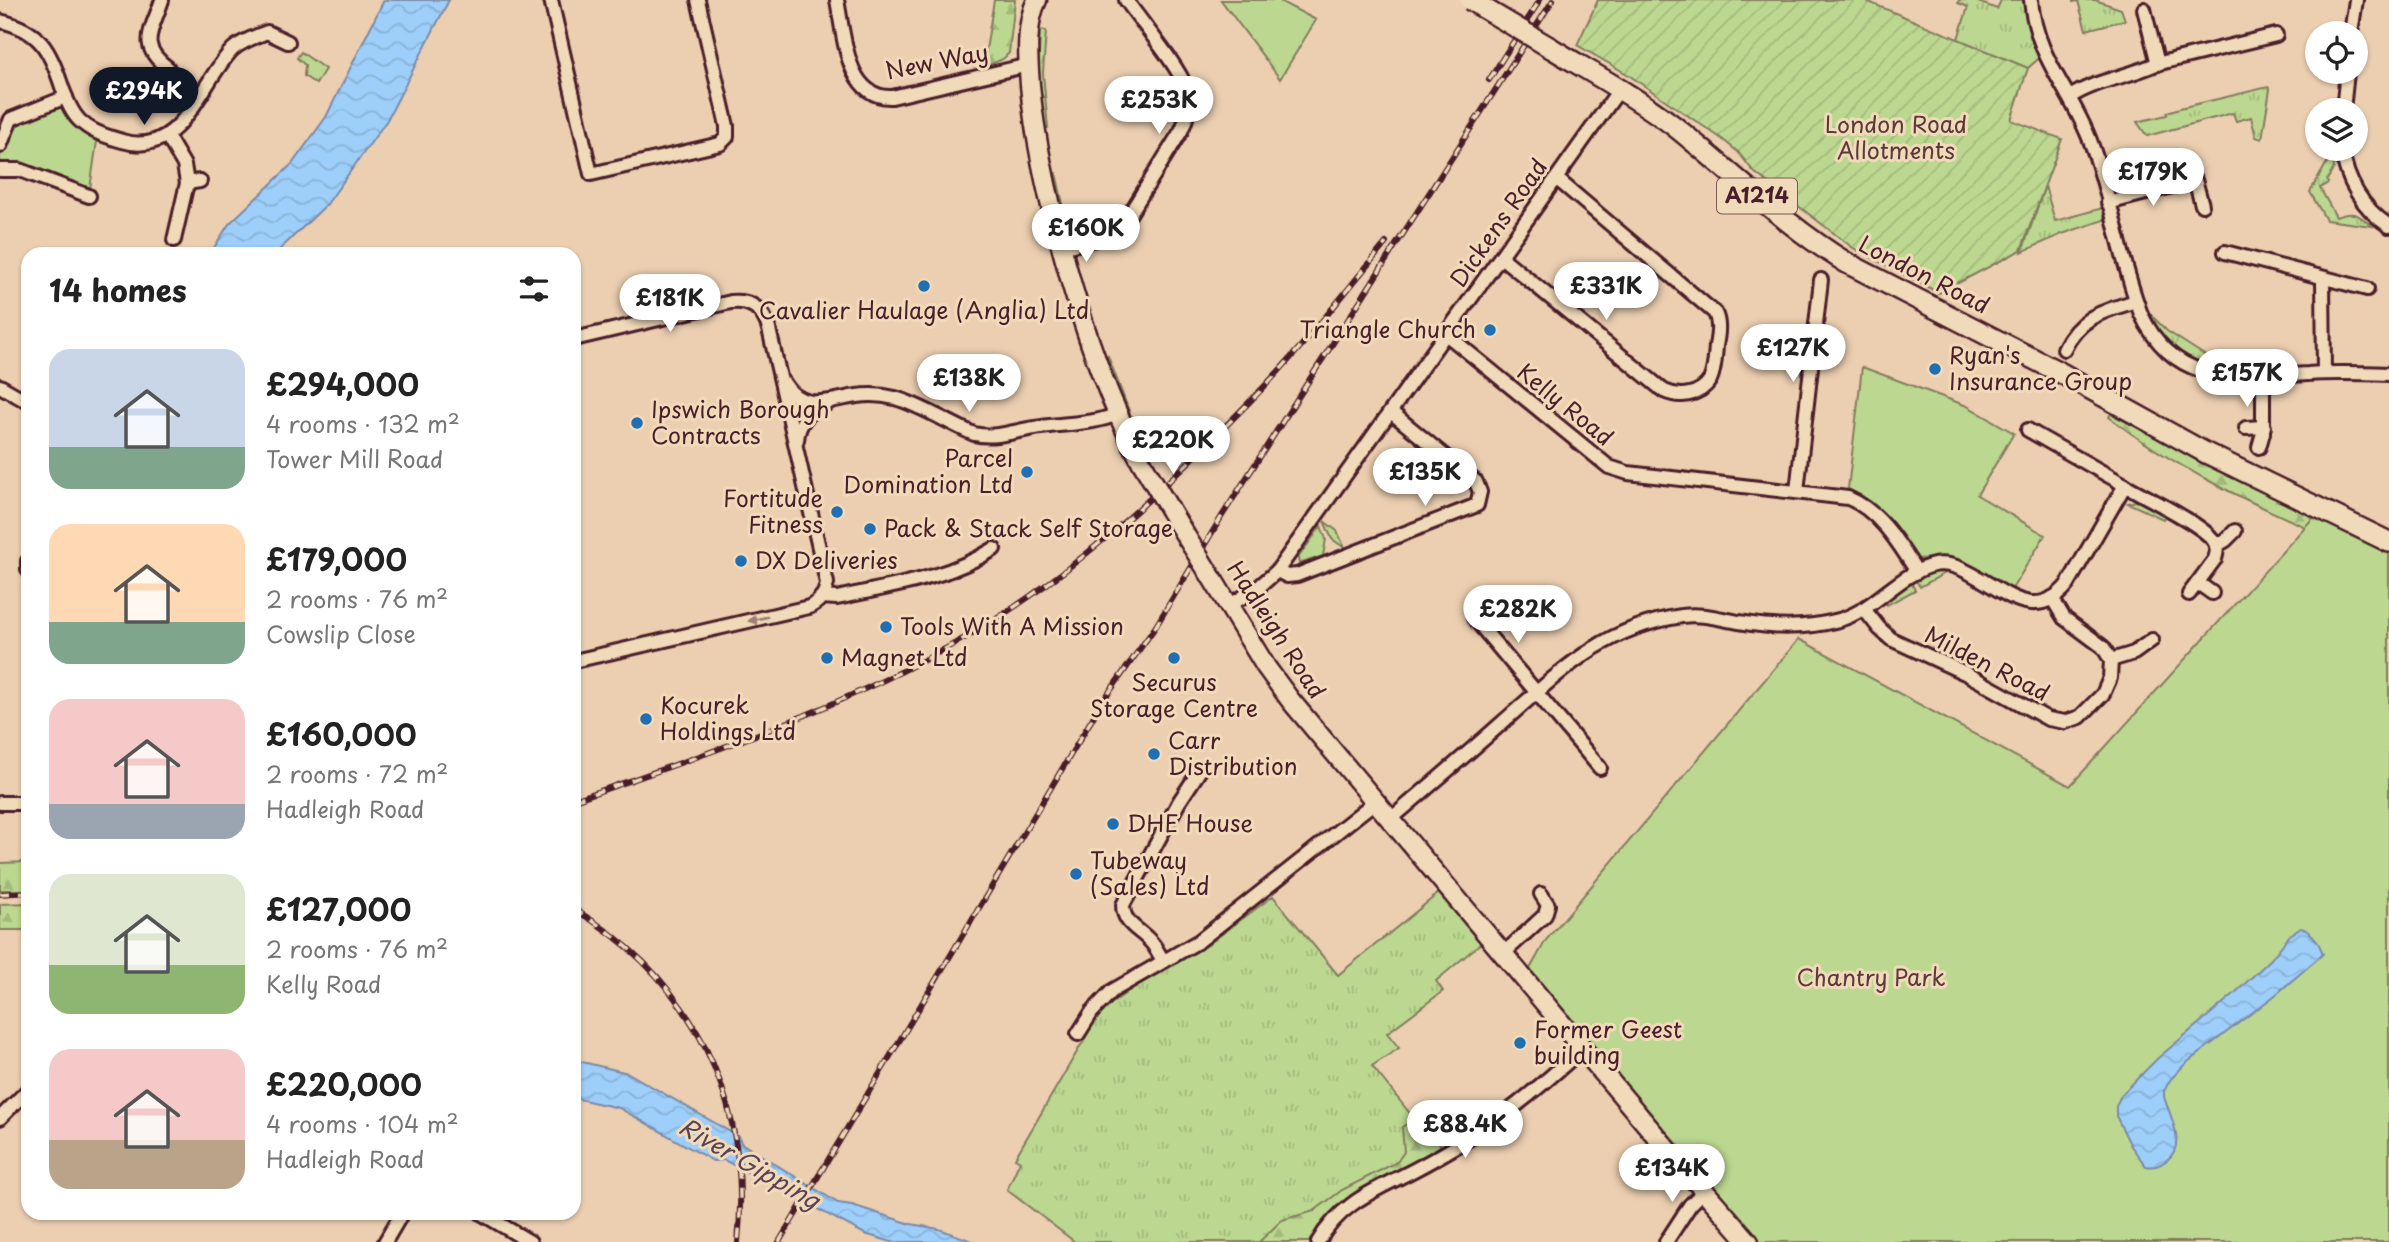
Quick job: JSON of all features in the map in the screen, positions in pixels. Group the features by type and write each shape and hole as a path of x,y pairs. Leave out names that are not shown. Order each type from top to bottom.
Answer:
{"main road":[{"name":"London Road","path":"1470,0 1670,124 1769,207 1847,263 2063,374 2206,453 2389,542"}],"street":[{"path":"162,0 143,48 168,68"},
{"path":"551,0 591,174 720,144 727,137 727,126 698,0"},
{"name":"New Way","path":"837,0 854,74 861,86 876,95 892,97 1029,65"},
{"path":"1061,248 1101,237 1116,230 1126,220 1187,117 1188,95 1182,80 1126,0"},
{"path":"2031,0 2035,26 2044,54 2070,97 2092,146 2136,301 2153,336 2168,353 2198,371 2217,376 2389,374"},
{"path":"2353,21 2356,0"},
{"name":"Hadleigh Road","path":"1035,1 1029,65 1038,145 1061,248 1078,309 1118,414 1142,463 1279,686 1749,1242"},
{"path":"2144,9 2158,64"},
{"path":"0,21 26,30 38,38 49,53 71,110 80,122 98,134 142,145 167,136 180,124 234,48 265,26 288,42"},
{"path":"2070,97 2092,85 2158,64 2276,35"},
{"name":"Dickens Road","path":"1229,606 1260,586 1277,571 1619,90"},
{"path":"0,146 10,119 66,97"},
{"path":"167,136 193,182 174,240"},
{"path":"2344,161 2352,185 2371,212 2389,226"},
{"path":"0,170 20,170 89,196"},
{"path":"1501,257 1664,391 1679,395 1696,391 1709,381 1714,365 1718,327 1718,320 1712,309 1557,178"},
{"path":"2108,203 2195,180 2202,205"},
{"path":"2225,252 2367,289"},
{"path":"2323,278 2324,373"},
{"path":"1797,491 1821,280"},
{"path":"581,337 739,301 758,308 769,329 827,583 817,603 809,607 581,659"},
{"path":"2064,349 2073,331 2091,318 2136,301"},
{"name":"Kelly Road","path":"1446,334 1609,467 1628,473 1841,496 1866,507 1891,534 1916,572"},
{"path":"779,373 789,391 800,400 813,402 871,395 895,398 974,434 991,437 1036,428 1095,422 1118,414"},
{"path":"2259,447 2264,427 2263,376"},
{"path":"0,386 21,398"},
{"path":"797,450 797,432 803,419 815,409 834,400"},
{"path":"1277,571 1287,576 1297,575 1477,505 1480,492 1476,482 1391,412"},
{"path":"2246,428 2264,427"},
{"path":"2028,429 2212,538 2216,546 2215,559 2189,594"},
{"path":"1391,820 1569,664 1619,634 1677,617 1702,616 1773,627 1802,627 1838,620 1864,609 1916,572 1935,565 1954,565 2012,599 2031,602 2052,598 2068,584 2125,485"},
{"path":"2216,546 2235,531"},
{"path":"821,597 837,598 945,574 968,565 994,549"},
{"path":"2198,583 2212,593"},
{"path":"2052,598 2064,618 2104,647 2111,660 2134,653 2152,640"},
{"name":"Milden Road","path":"1864,609 1891,639 1965,673 2056,721 2077,719 2088,710 2109,684 2111,660"},
{"path":"1474,618 1600,768"},
{"path":"1163,961 1149,940 1128,922 1123,905 1200,770"},
{"path":"1078,1034 1092,1012 1112,991 1189,948 1220,926 1376,801"},
{"path":"0,803 21,803"},
{"path":"1504,953 1545,915 1548,905 1541,894"},
{"path":"1318,1242 1345,1208 1469,1139 1513,1110 1583,1048"},
{"path":"0,1118 21,1097"},
{"path":"1666,1242 1690,1205 1704,1191"},
{"path":"385,1242 398,1220"},
{"path":"493,1220 530,1242"}],"green space":[{"path":"994,0 1015,0 1009,53 1003,59 987,66 986,50"},
{"path":"1221,0 1281,0 1316,20 1280,79"},
{"name":"London Road Allotments","path":"1598,0 1864,0 2028,68 2011,120 2062,139 2021,250 1939,293 1853,248 1754,172 1738,152 1722,139 1627,74 1577,45"},
{"path":"1959,0 1973,0 1997,9 2001,0 2031,0 2044,54 2028,68 1958,39 1968,7 1958,3"},
{"path":"2073,0 2095,0 2121,9 2125,20 2086,30 2078,1"},
{"path":"1040,30 1046,31 1043,73 1048,128 1043,129 1038,78"},
{"path":"301,52 325,69 316,84 304,76 305,65 297,58"},
{"path":"175,75 192,88 183,98 183,102 160,85"},
{"path":"2268,87 2270,89 2262,139 2256,137 2251,117 2236,121 2233,113 2147,136 2137,122 2167,115 2167,112 2180,108"},
{"path":"66,97 98,134 89,196 0,170 0,146 11,119"},
{"path":"2328,161 2333,161 2334,168 2328,183 2320,188 2336,217 2355,214 2372,226 2326,220 2310,192"},
{"path":"1056,173 1070,235 1065,232 1051,175"},
{"path":"2045,186 2055,221 2103,208 2107,219 2062,234 2022,252"},
{"path":"2145,309 2167,331 2226,369 2197,365 2162,341"},
{"path":"1108,356 1146,455 1104,361"},
{"path":"1862,367 1967,406 2014,433 1977,495 2045,535 2012,589 1962,561 1946,557 1918,559 1870,503 1848,489"},
{"path":"2111,414 2282,501 2324,518 2324,535 2240,497 2186,468 2109,417"},
{"path":"2136,501 2165,516 2163,519 2128,503"},
{"name":"Chantry Park","path":"2322,508 2389,542 2389,1242 1749,1242 1525,978 1546,940 1799,639 2070,786"},
{"path":"1324,521 1337,531 1345,548 1332,539"},
{"path":"1321,526 1326,539 1323,556 1299,564 1298,558"},
{"path":"1935,570 1949,571 1920,587 1915,579"},
{"path":"1911,582 1915,590 1887,605 1884,601"},
{"path":"21,862 21,890 0,890 0,863"},
{"path":"1439,893 1481,943 1436,981 1443,991 1387,1033 1399,1048 1372,1066 1440,1151 1304,1242 1075,1242 1007,1190 1020,1161 1015,1158 1095,1021 1107,1007 1130,990 1206,946 1273,896 1338,975"},
{"path":"21,903 21,930 0,930 0,904"},
{"path":"1418,1117 1447,1153 1371,1193 1312,1242 1259,1242 1282,1220 1314,1211 1342,1190 1397,1162 1404,1152 1402,1127"}],"water":[{"path":"384,0 449,0 387,120 327,204 282,247 214,247 229,224 292,164 326,117"},
{"path":"2301,928 2312,935 2323,954 2274,996 2185,1064 2170,1080 2164,1097 2173,1121 2176,1146 2173,1154 2160,1165 2146,1166 2131,1146 2116,1116 2116,1106 2121,1095 2158,1058 2234,994 2271,959 2290,935"},
{"name":"River Gipping","path":"581,1062 628,1073 739,1137 741,1143 838,1203 911,1224 939,1229 975,1242 892,1242 865,1234 724,1160 713,1161 619,1108 581,1100"}],"railway":[{"path":"1489,80 1540,0"},
{"path":"779,1242 1101,704 1156,626 1222,516 1553,0"},
{"path":"581,798 725,747 825,707 921,662 999,617 1086,554 1166,484 1232,420 1295,353 1386,243"},
{"path":"0,894 21,892"},
{"path":"581,914 616,938 653,972 683,1009 707,1050 724,1095 735,1141 740,1191 738,1242"}],"place":[{"name":"Cavalier Haulage (Anglia) Ltd","path":"924,286"},
{"name":"Triangle Church","path":"1490,330"},
{"name":"Ryan's Insurance Group","path":"1935,369"},
{"name":"Ipswich Borough Contracts","path":"637,423"},
{"name":"Parcel Domination Ltd","path":"1027,472"},
{"name":"Fortitude Fitness","path":"837,512"},
{"name":"Pack & Stack Self Storage","path":"870,529"},
{"name":"DX Deliveries","path":"741,561"},
{"name":"Tools With A Mission","path":"886,627"},
{"name":"Magnet Ltd","path":"827,658"},
{"name":"Securus Storage Centre","path":"1174,658"},
{"name":"Kocurek Holdings Ltd","path":"646,719"},
{"name":"Carr Distribution","path":"1154,754"},
{"name":"DHE House","path":"1113,824"},
{"name":"Tubeway (Sales) Ltd","path":"1076,874"},
{"name":"Former Geest building","path":"1520,1043"}]}
